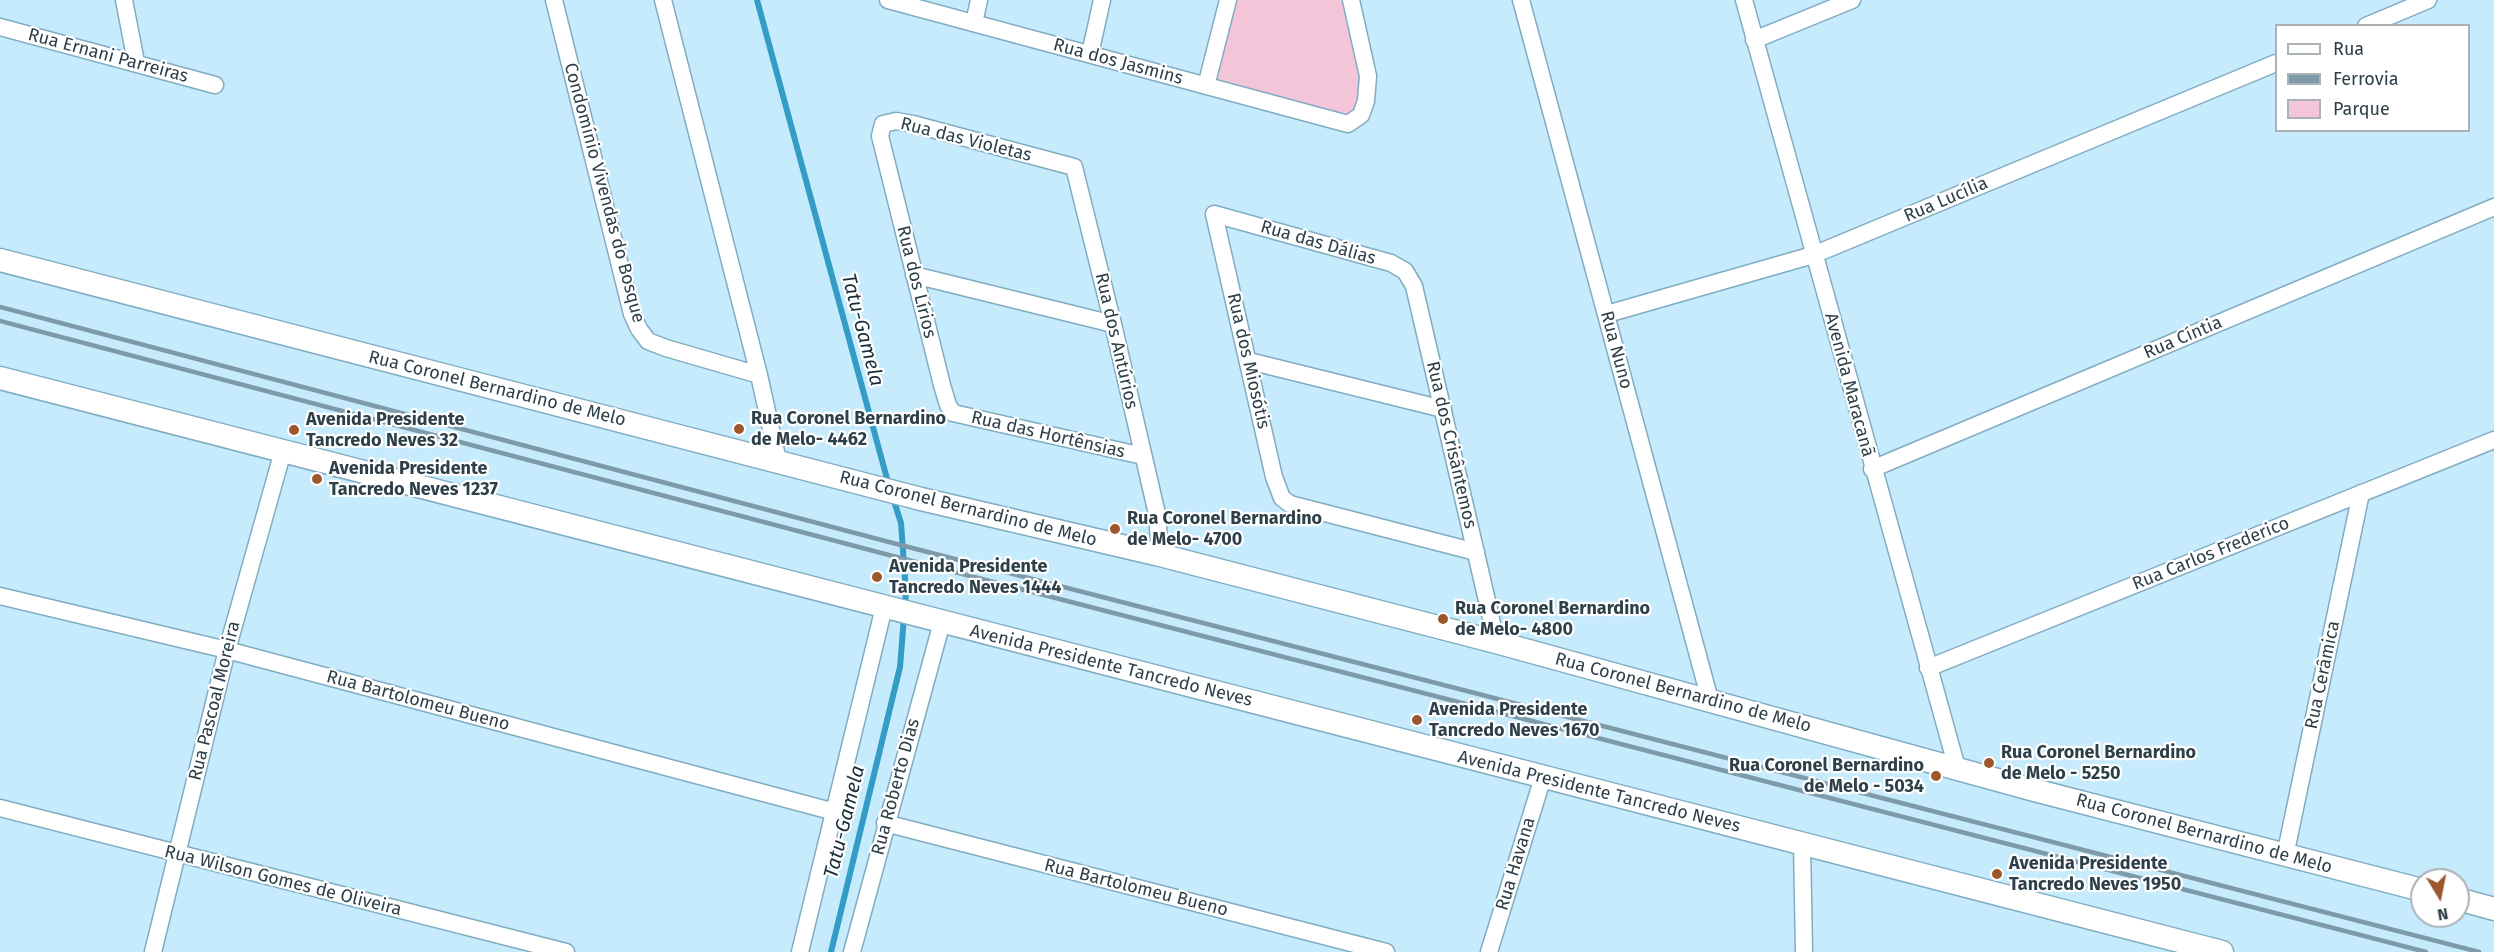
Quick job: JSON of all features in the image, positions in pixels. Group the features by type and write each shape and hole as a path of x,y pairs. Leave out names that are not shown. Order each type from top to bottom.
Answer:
{"main road":[{"name":"Rua Coronel Bernardino de Melo","path":"0,260 921,499 1160,555 1496,642 2285,856 2410,887"},
{"name":"Avenida Presidente Tancredo Neves","path":"0,378 2222,952"},
{"path":"2470,902 2494,909"}],"street":[{"path":"124,0 136,62"},
{"name":"Condomínio Vivendas do Bosque","path":"554,0 632,314 639,329 648,341 666,348 759,375"},
{"path":"663,0 759,375 778,461"},
{"name":"Rua dos Jasmins","path":"888,0 1348,124 1361,115 1366,101 1368,76 1351,0"},
{"path":"974,23 979,0"},
{"path":"1090,54 1102,0"},
{"path":"1206,86 1228,0"},
{"name":"Rua Nuno","path":"1521,0 1710,700"},
{"name":"Avenida Maracanã","path":"1744,0 1872,469 1957,768"},
{"path":"1754,39 1852,0"},
{"path":"2371,24 2428,0"},
{"name":"Rua Ernani Parreiras","path":"0,27 215,85"},
{"name":"Rua Lucília","path":"1607,314 1814,255 2275,64"},
{"name":"Rua das Violetas","path":"884,149 880,136 883,123 896,121 1074,167"},
{"name":"Rua dos Lírios","path":"884,149 942,385 953,413"},
{"name":"Rua dos Antúrios","path":"1074,167 1157,514 1160,555"},
{"name":"Rua Cíntia","path":"1872,469 2494,207"},
{"name":"Rua das Dálias","path":"1214,214 1391,263 1405,271 1414,285"},
{"name":"Rua dos Miosótis","path":"1214,214 1274,477 1282,498 1290,504 1476,552"},
{"path":"914,275 1113,324"},
{"name":"Rua dos Crisântemos","path":"1414,285 1496,642"},
{"path":"1249,361 1443,409"},
{"name":"Rua das Hortênsias","path":"953,413 1143,456"},
{"name":"Rua Carlos Frederico","path":"1928,668 2494,440"},
{"name":"Rua Pascoal Moreira","path":"153,952 227,650 283,451"},
{"name":"Rua Cerâmica","path":"2285,856 2361,494"},
{"name":"Rua Bartolomeu Bueno","path":"0,596 227,650 835,812"},
{"path":"800,952 889,608"},
{"name":"Rua Roberto Dias","path":"852,952 938,621"},
{"name":"Rua Havana","path":"1489,952 1543,777"},
{"name":"Rua Wilson Gomes de Oliveira","path":"0,808 177,855 566,952"},
{"name":"Rua Bartolomeu Bueno","path":"885,823 1386,952"},
{"path":"1802,844 1804,952"}],"green space":[{"path":"1234,0 1345,0 1361,75 1361,98 1348,124 1211,84"}],"waterway":[{"name":"Tatu-Gamela","path":"757,0 889,486"},
{"name":"Tatu-Gamela","path":"893,498 901,523 905,607"},
{"name":"Tatu-Gamela","path":"831,952 900,667 904,617"}],"railway":[{"path":"0,307 889,542 2479,952"},
{"path":"0,321 889,555 2426,952"}],"place":[{"name":"Rua Coronel Bernardino de Melo- 4462","path":"739,429"},
{"name":"Avenida Presidente Tancredo Neves 32","path":"294,430"},
{"name":"Avenida Presidente Tancredo Neves 1237","path":"317,479"},
{"name":"Rua Coronel Bernardino de Melo- 4700","path":"1115,529"},
{"name":"Avenida Presidente Tancredo Neves 1444","path":"877,577"},
{"name":"Rua Coronel Bernardino de Melo- 4800","path":"1443,619"},
{"name":"Avenida Presidente Tancredo Neves 1670","path":"1417,720"},
{"name":"Rua Coronel Bernardino de Melo - 5250","path":"1989,763"},
{"name":"Rua Coronel Bernardino de Melo - 5034","path":"1936,776"},
{"name":"Avenida Presidente Tancredo Neves 1950","path":"1997,874"}]}
